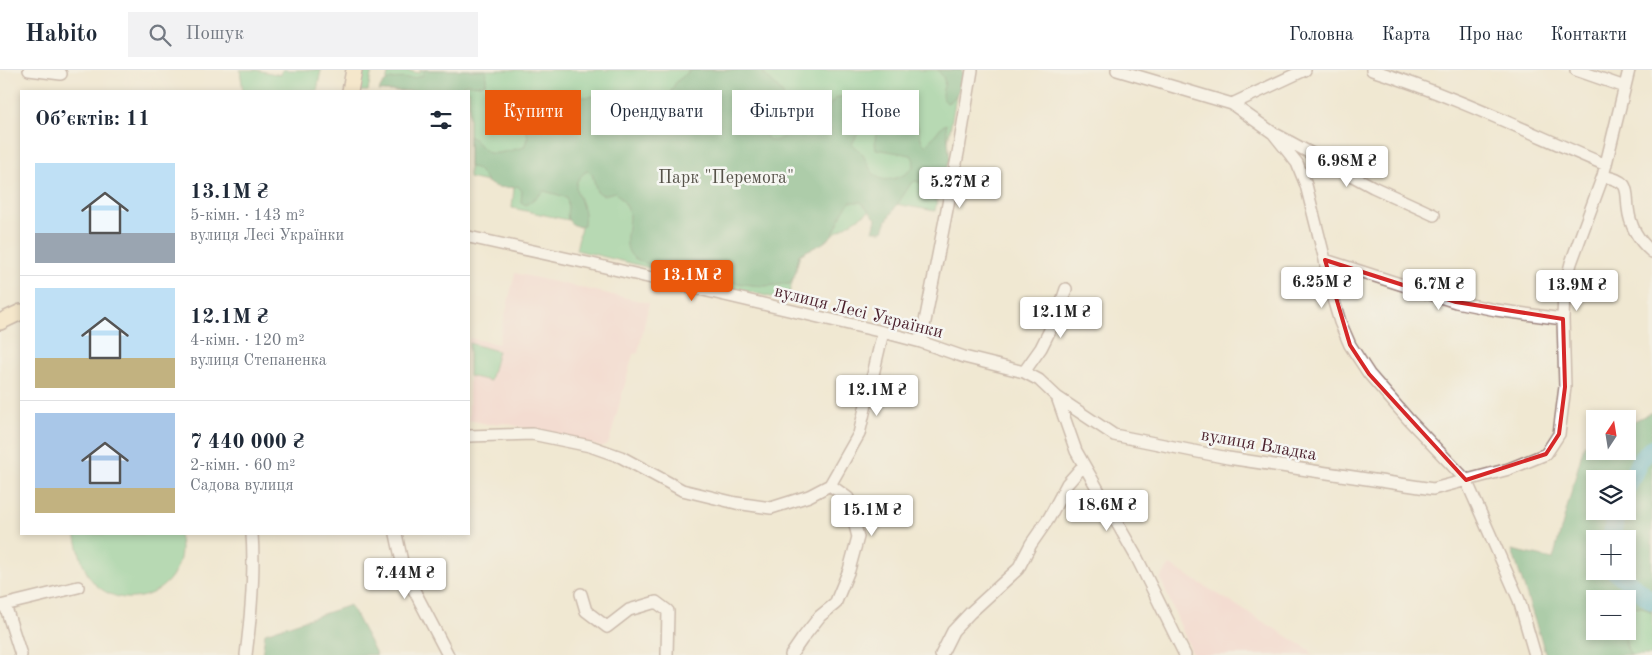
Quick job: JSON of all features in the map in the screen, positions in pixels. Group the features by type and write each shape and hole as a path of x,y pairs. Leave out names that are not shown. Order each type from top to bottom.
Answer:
{"street":[{"path":"29,70 61,74"},
{"path":"350,90 354,70"},
{"path":"921,342 959,148 972,70"},
{"path":"1117,70 1232,104 1273,133 1366,183 1434,215"},
{"path":"1232,104 1305,70"},
{"path":"1372,70 1466,104 1604,170 1623,184 1626,189 1628,209 1634,231 1642,243 1652,252"},
{"path":"1576,70 1625,87"},
{"name":"вулиця Владка","path":"1057,397 1114,435 1209,454 1433,489 1509,468 1546,454 1559,434 1565,387 1564,290 1571,263 1604,170 1629,70"},
{"path":"1273,133 1297,163 1306,185 1325,260 1330,290 1340,322 1350,345 1369,374 1409,420 1466,480 1519,600 1535,655"},
{"name":"вулиця Лесі Українки","path":"470,237 592,264 921,342 964,357 1024,372 1039,380 1057,397"},
{"path":"1325,260 1456,302 1496,310 1563,319"},
{"path":"1024,372 1041,348 1057,316 1066,289"},
{"path":"0,322 20,312"},
{"path":"470,436 532,434 590,446 621,458 682,490 736,504 771,508 809,496 830,485 859,434 883,332"},
{"path":"1057,397 1083,466 1137,558 1186,655"},
{"path":"941,655 953,631 970,612 1018,569 1067,484 1083,466"},
{"path":"791,655 820,616 835,604 849,570 858,537 848,498 830,485"},
{"path":"246,655 252,593 254,553 252,535"},
{"path":"396,535 404,571 448,655"},
{"path":"21,655 3,606 78,587"},
{"path":"581,594 586,611 607,627 629,610 656,602 668,611 666,655"}],"highlighted area":[{"path":"1325,260 1456,302 1563,319 1565,387 1559,434 1546,454 1466,480 1369,374 1350,345"}],"shaded area":[{"path":"515,273 649,303 638,353 633,354 609,443 601,447 504,423 488,424 470,420 470,338 498,344"},
{"path":"1170,565 1310,650 1311,655 1193,655 1160,578"}],"green space":[{"path":"240,70 256,70 281,75 282,70 321,70 317,90 243,90"},
{"path":"363,70 372,70 368,90 359,90"},
{"name":"Парк \"Перемога\"","path":"389,70 419,73 420,70 961,70 935,211 884,202 800,255 787,301 576,250 582,223 512,208 514,188 470,178 470,90 384,90"},
{"path":"424,70 486,70 486,83 481,85 466,84 463,85 463,90 380,90 386,81 423,75"},
{"path":"691,70 765,70 764,74 780,90 732,90 732,135 765,135 769,140 775,141 787,135 832,135 832,102 835,98 842,96 842,135 857,135 852,144 863,155 874,174 879,178 887,180 907,173 913,166 913,159 911,155 876,149 875,135 919,135 919,131 922,142 926,146 941,127 946,124 950,159 940,184 939,198 934,201 929,198 920,182 915,181 910,185 887,220 883,231 873,231 876,219 861,202 850,202 844,209 829,239 799,254 795,274 790,284 763,286 735,283 672,271 653,266 631,255 627,244 629,215 626,205 615,192 604,195 597,192 592,174 587,171 577,181 576,186 584,216 584,225 579,227 569,221 566,197 544,191 526,205 521,202 522,191 518,186 504,188 493,186 487,182 479,170 470,167 470,137 487,152 495,153 524,147 528,135 581,135 581,97 591,96 591,135 722,135 722,90 672,90 676,82"},
{"path":"937,70 961,70 963,73 957,94 947,103 942,95 944,80"},
{"path":"470,343 498,351 490,381 470,376"},
{"path":"1652,412 1652,613 1643,607 1636,607 1636,590 1586,590 1586,640 1626,640 1631,655 1546,655 1512,550 1553,559 1584,445 1586,444 1586,460 1636,460 1636,420"},
{"path":"75,535 179,535 181,552 177,568 168,581 156,591 141,597 125,598 109,594 90,578 82,560"},
{"path":"350,605 377,655 262,655 265,633"},
{"path":"1636,607 1643,607 1652,613 1652,655 1631,655 1626,640 1636,640"}],"waterway":[{"path":"1635,470 1640,460 1652,448"},
{"path":"1613,530 1615,520"},
{"path":"1626,580 1652,601"}]}
